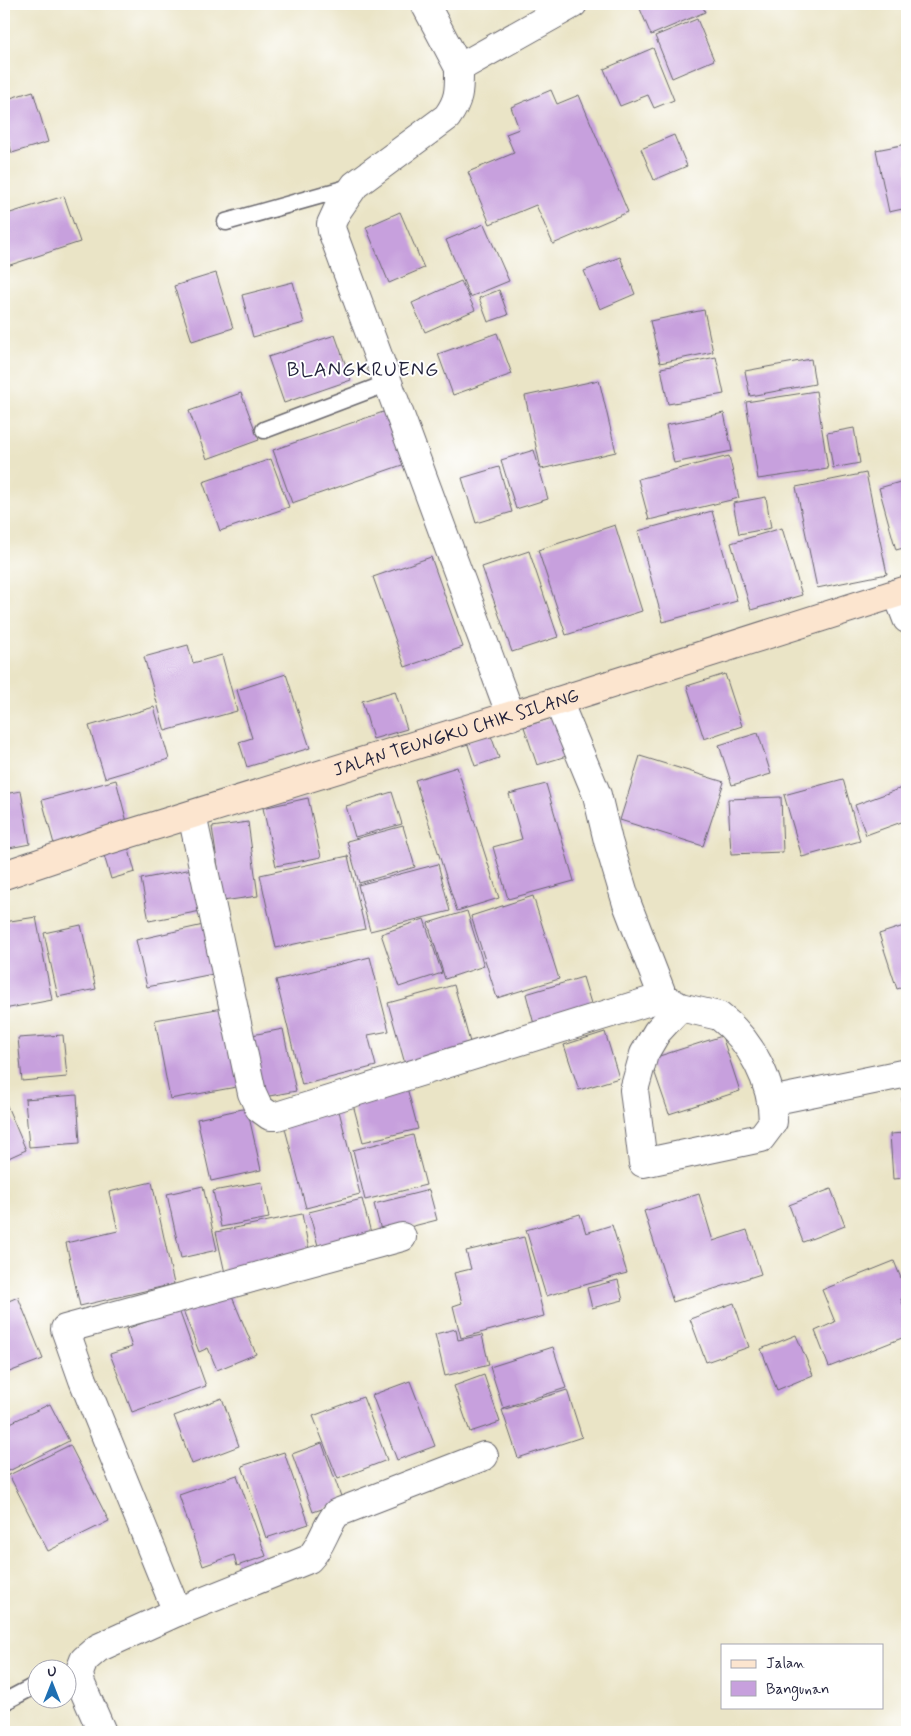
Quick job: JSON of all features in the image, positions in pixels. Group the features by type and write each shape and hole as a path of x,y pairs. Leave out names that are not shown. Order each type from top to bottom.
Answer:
{"street":[{"path":"425,4 459,68 459,93 455,106 447,117 356,185 336,211 331,224 510,716"},
{"path":"459,68 573,4"},
{"path":"902,592 907,619"},
{"name":"JALAN TEUNGKU CHIK SILANG","path":"4,875 99,843 192,816 902,592"},
{"path":"192,816 252,1092 259,1108 270,1116 277,1116 671,1002 719,1016 744,1041 761,1068 772,1101 773,1122 761,1138 643,1163 634,1090 644,1054 671,1002 627,904 608,842 597,795 558,701"},
{"path":"772,1101 907,1073"},
{"path":"177,1612 83,1380 65,1329 402,1237"},
{"path":"78,1663 98,1648 177,1612 309,1559 315,1553 329,1522 336,1513 484,1456"},
{"path":"78,1670 102,1732"}],"lane":[{"path":"226,222 356,185"},
{"path":"264,430 388,382"},
{"path":"4,1702 28,1689"}],"building":[{"path":"638,4 702,4 705,12 651,35"},
{"path":"697,19 714,60 672,78 655,36"},
{"path":"653,48 674,100 654,108 648,95 620,106 604,69"},
{"path":"551,90 557,104 579,95 628,212 553,244 536,205 490,224 468,172 514,153 506,134 519,129 511,107"},
{"path":"33,91 48,142 12,153 4,126 4,100"},
{"path":"674,135 687,166 654,180 641,149"},
{"path":"907,144 907,208 889,212 876,150"},
{"path":"64,196 80,242 4,267 4,215"},
{"path":"400,212 424,268 389,283 366,227"},
{"path":"484,224 509,281 470,297 446,240"},
{"path":"620,257 635,294 600,309 584,271"},
{"path":"216,273 233,328 192,341 174,286"},
{"path":"461,281 475,310 425,332 412,303"},
{"path":"293,282 304,323 253,337 242,295"},
{"path":"499,290 508,315 488,322 479,298"},
{"path":"704,310 713,352 660,363 650,321"},
{"path":"497,333 512,374 453,395 438,354"},
{"path":"335,335 351,380 284,403 268,357"},
{"path":"716,357 724,394 668,404 661,368"},
{"path":"811,359 815,384 750,396 745,371"},
{"path":"599,380 616,452 541,469 525,396"},
{"path":"816,391 828,469 758,479 746,402"},
{"path":"241,393 259,440 207,459 189,411"},
{"path":"389,410 408,463 292,503 273,450"},
{"path":"724,413 732,451 674,463 666,425"},
{"path":"854,428 860,463 833,468 827,433"},
{"path":"534,450 548,499 516,509 501,460"},
{"path":"729,456 739,498 649,520 638,479"},
{"path":"271,459 289,507 220,531 203,482"},
{"path":"499,467 512,512 476,523 462,478"},
{"path":"866,473 887,574 817,588 796,487"},
{"path":"907,480 907,547 896,550 879,488"},
{"path":"766,497 771,528 739,534 733,503"},
{"path":"712,511 737,601 663,622 638,531"},
{"path":"615,525 642,611 566,635 538,550"},
{"path":"782,528 802,595 751,610 731,543"},
{"path":"529,551 558,637 512,652 482,567"},
{"path":"431,557 463,647 405,667 373,577"},
{"path":"188,645 193,663 222,655 237,711 165,731 144,657"},
{"path":"286,674 310,748 247,767 239,742 252,738 237,690"},
{"path":"725,674 742,726 704,739 687,686"},
{"path":"395,691 407,729 373,739 362,701"},
{"path":"154,707 169,759 105,778 89,726"},
{"path":"557,716 570,755 537,765 524,727"},
{"path":"490,733 499,758 475,766 467,742"},
{"path":"758,733 771,774 732,785 719,745"},
{"path":"640,756 724,782 703,846 620,820"},
{"path":"457,767 499,898 457,911 415,780"},
{"path":"843,779 860,841 802,857 784,795"},
{"path":"116,780 128,826 54,844 42,800"},
{"path":"546,784 574,881 508,899 493,847 522,839 509,794"},
{"path":"907,786 907,820 866,835 855,805"},
{"path":"21,791 30,844 4,849 4,794"},
{"path":"392,792 402,824 355,837 346,806"},
{"path":"781,797 783,852 731,854 728,799"},
{"path":"308,798 321,857 276,866 263,808"},
{"path":"248,822 258,896 223,901 212,827"},
{"path":"403,826 415,867 359,883 347,841"},
{"path":"128,846 135,872 111,879 103,852"},
{"path":"348,856 365,929 276,948 260,875"},
{"path":"438,864 450,911 370,931 358,885"},
{"path":"197,868 206,910 149,921 141,879"},
{"path":"533,896 559,979 497,998 471,916"},
{"path":"467,911 484,966 445,979 428,923"},
{"path":"36,917 52,1000 4,1009 4,922"},
{"path":"424,919 442,973 399,987 381,934"},
{"path":"208,924 218,973 147,987 136,940"},
{"path":"81,925 96,989 58,997 44,933"},
{"path":"907,925 907,986 897,989 879,934"},
{"path":"370,957 389,1031 368,1035 376,1066 302,1085 276,980"},
{"path":"583,977 593,1010 535,1028 526,994"},
{"path":"454,985 473,1053 407,1071 388,1003"},
{"path":"228,1007 242,1086 170,1099 155,1020"},
{"path":"283,1029 296,1091 259,1098 247,1036"},
{"path":"605,1032 619,1078 579,1090 564,1045"},
{"path":"63,1035 67,1077 22,1081 18,1038"},
{"path":"722,1036 740,1091 669,1114 650,1059"},
{"path":"406,1084 418,1129 363,1142 351,1097"},
{"path":"77,1095 80,1143 29,1147 25,1099"},
{"path":"907,1097 907,1178 893,1179 890,1134 905,1133 902,1098"},
{"path":"4,1099 26,1150 4,1160"},
{"path":"247,1108 261,1170 211,1181 197,1119"},
{"path":"339,1111 360,1194 306,1208 284,1125"},
{"path":"413,1135 426,1185 365,1200 353,1150"},
{"path":"152,1182 174,1284 80,1306 66,1243 118,1231 109,1192"},
{"path":"262,1182 269,1218 221,1227 213,1191"},
{"path":"203,1186 217,1250 181,1258 167,1194"},
{"path":"831,1189 845,1226 803,1242 789,1205"},
{"path":"429,1190 437,1220 382,1234 374,1204"},
{"path":"699,1194 713,1241 747,1230 761,1274 673,1302 644,1211"},
{"path":"362,1199 374,1244 321,1257 309,1212"},
{"path":"302,1214 311,1260 226,1278 216,1232"},
{"path":"580,1214 586,1233 612,1225 627,1273 546,1296 526,1230"},
{"path":"524,1237 544,1316 461,1338 453,1306 462,1303 454,1273 471,1269 466,1251"},
{"path":"894,1261 907,1293 907,1296 901,1299 907,1315 907,1336 829,1367 815,1331 835,1322 822,1290"},
{"path":"618,1280 623,1300 592,1308 587,1288"},
{"path":"230,1292 256,1354 217,1370 208,1348 199,1352 183,1310"},
{"path":"18,1297 43,1359 4,1374 4,1303"},
{"path":"734,1303 749,1347 706,1362 690,1319"},
{"path":"179,1310 206,1386 132,1412 110,1354 132,1347 126,1329"},
{"path":"456,1329 458,1340 482,1335 489,1365 445,1376 435,1334"},
{"path":"796,1335 813,1375 777,1390 761,1349"},
{"path":"553,1347 566,1388 503,1408 490,1367"},
{"path":"484,1375 500,1422 470,1432 454,1386"},
{"path":"410,1381 435,1446 397,1460 372,1395"},
{"path":"567,1390 582,1437 518,1458 502,1410"},
{"path":"363,1397 387,1460 338,1479 313,1416"},
{"path":"222,1398 239,1446 192,1464 174,1416"},
{"path":"50,1404 69,1441 9,1471 4,1461 4,1426"},
{"path":"322,1443 343,1502 313,1512 292,1454"},
{"path":"70,1445 109,1521 48,1551 9,1475"},
{"path":"284,1452 309,1524 266,1538 242,1466"},
{"path":"237,1475 266,1556 237,1566 234,1555 203,1566 179,1495"}],"district":[{"name":"BLANGKRUENG","path":"363,369"}]}
